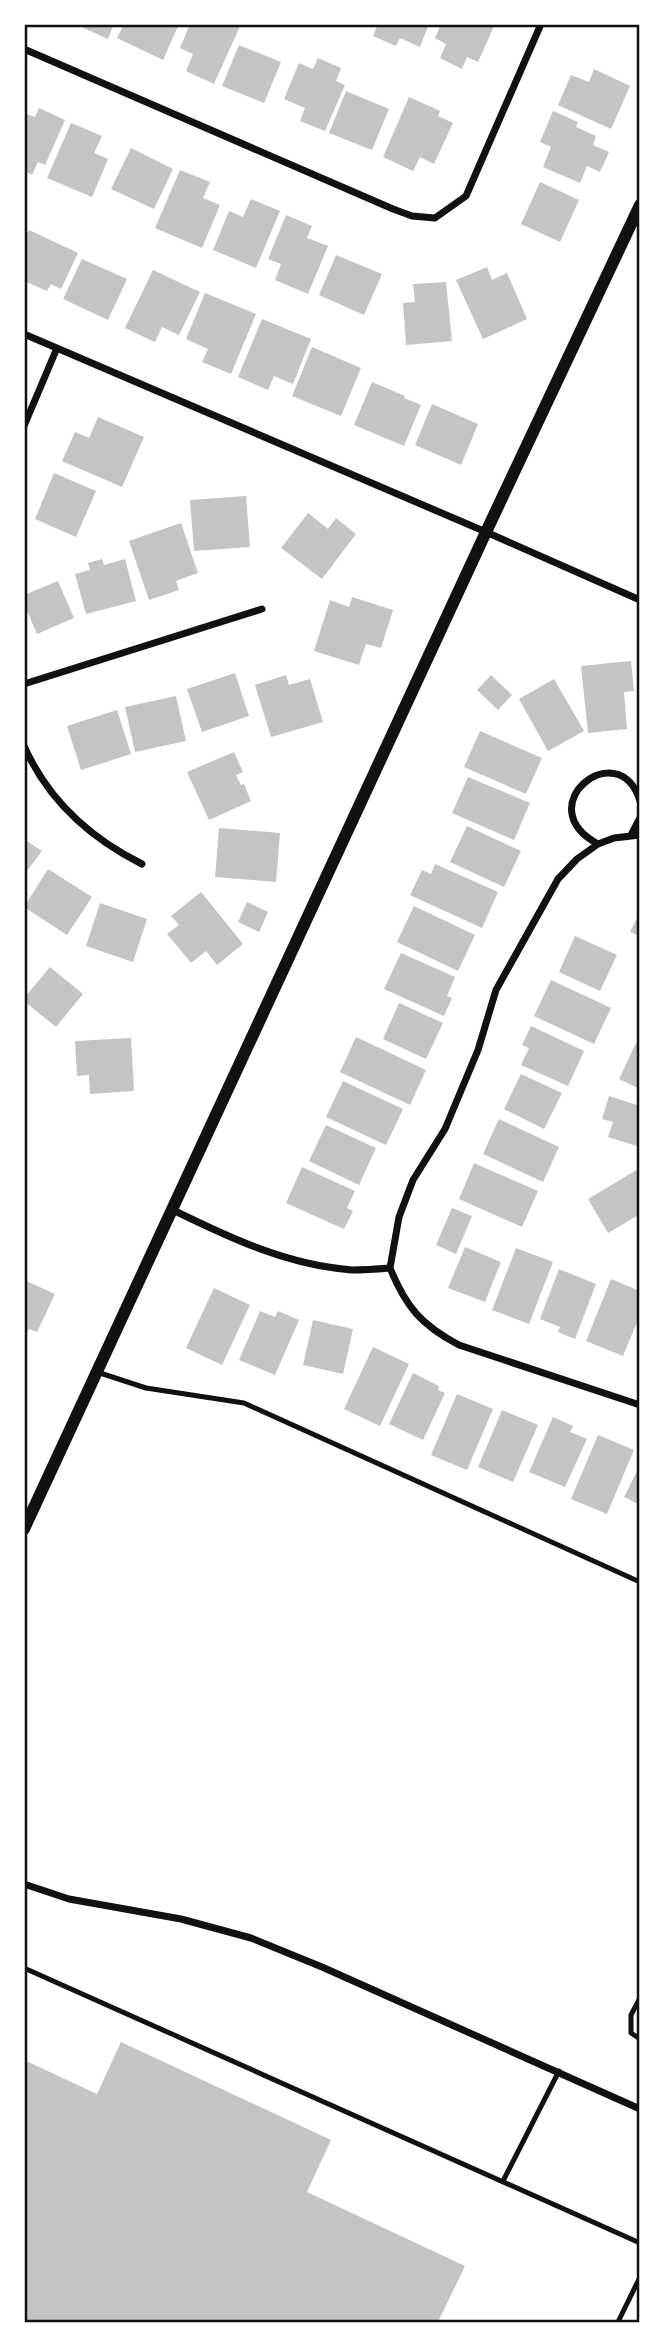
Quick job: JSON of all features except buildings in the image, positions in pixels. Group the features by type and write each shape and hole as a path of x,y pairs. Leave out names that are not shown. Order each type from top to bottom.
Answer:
{"street":[{"path":"24,49 393,209 412,216 435,218 466,196 541,24"},
{"path":"24,1529 639,205"},
{"path":"24,334 639,600"},
{"path":"24,426 57,348"},
{"path":"24,684 262,609"},
{"path":"24,746 50,791 80,825 119,853 142,864"},
{"path":"598,844 584,836 575,824 571,808 574,795 583,782 592,776 606,773 620,776 630,783 639,802"},
{"path":"639,818 635,835 598,844 577,859 558,878 496,990 478,1050 444,1129 414,1180 399,1217 390,1268 401,1295 419,1320 437,1334 458,1345 639,1405"},
{"path":"173,1210 240,1242 295,1261 353,1270 390,1268"},
{"path":"24,1884 69,1899 181,1919 251,1938 559,2071 639,2109"}],"lane":[{"path":"97,1373 146,1388 244,1402 639,1582"},
{"path":"24,1968 639,2243"},
{"path":"639,1998 631,2015 631,2034 639,2039"},
{"path":"503,2181 559,2071"},
{"path":"618,2322 639,2277"}]}
